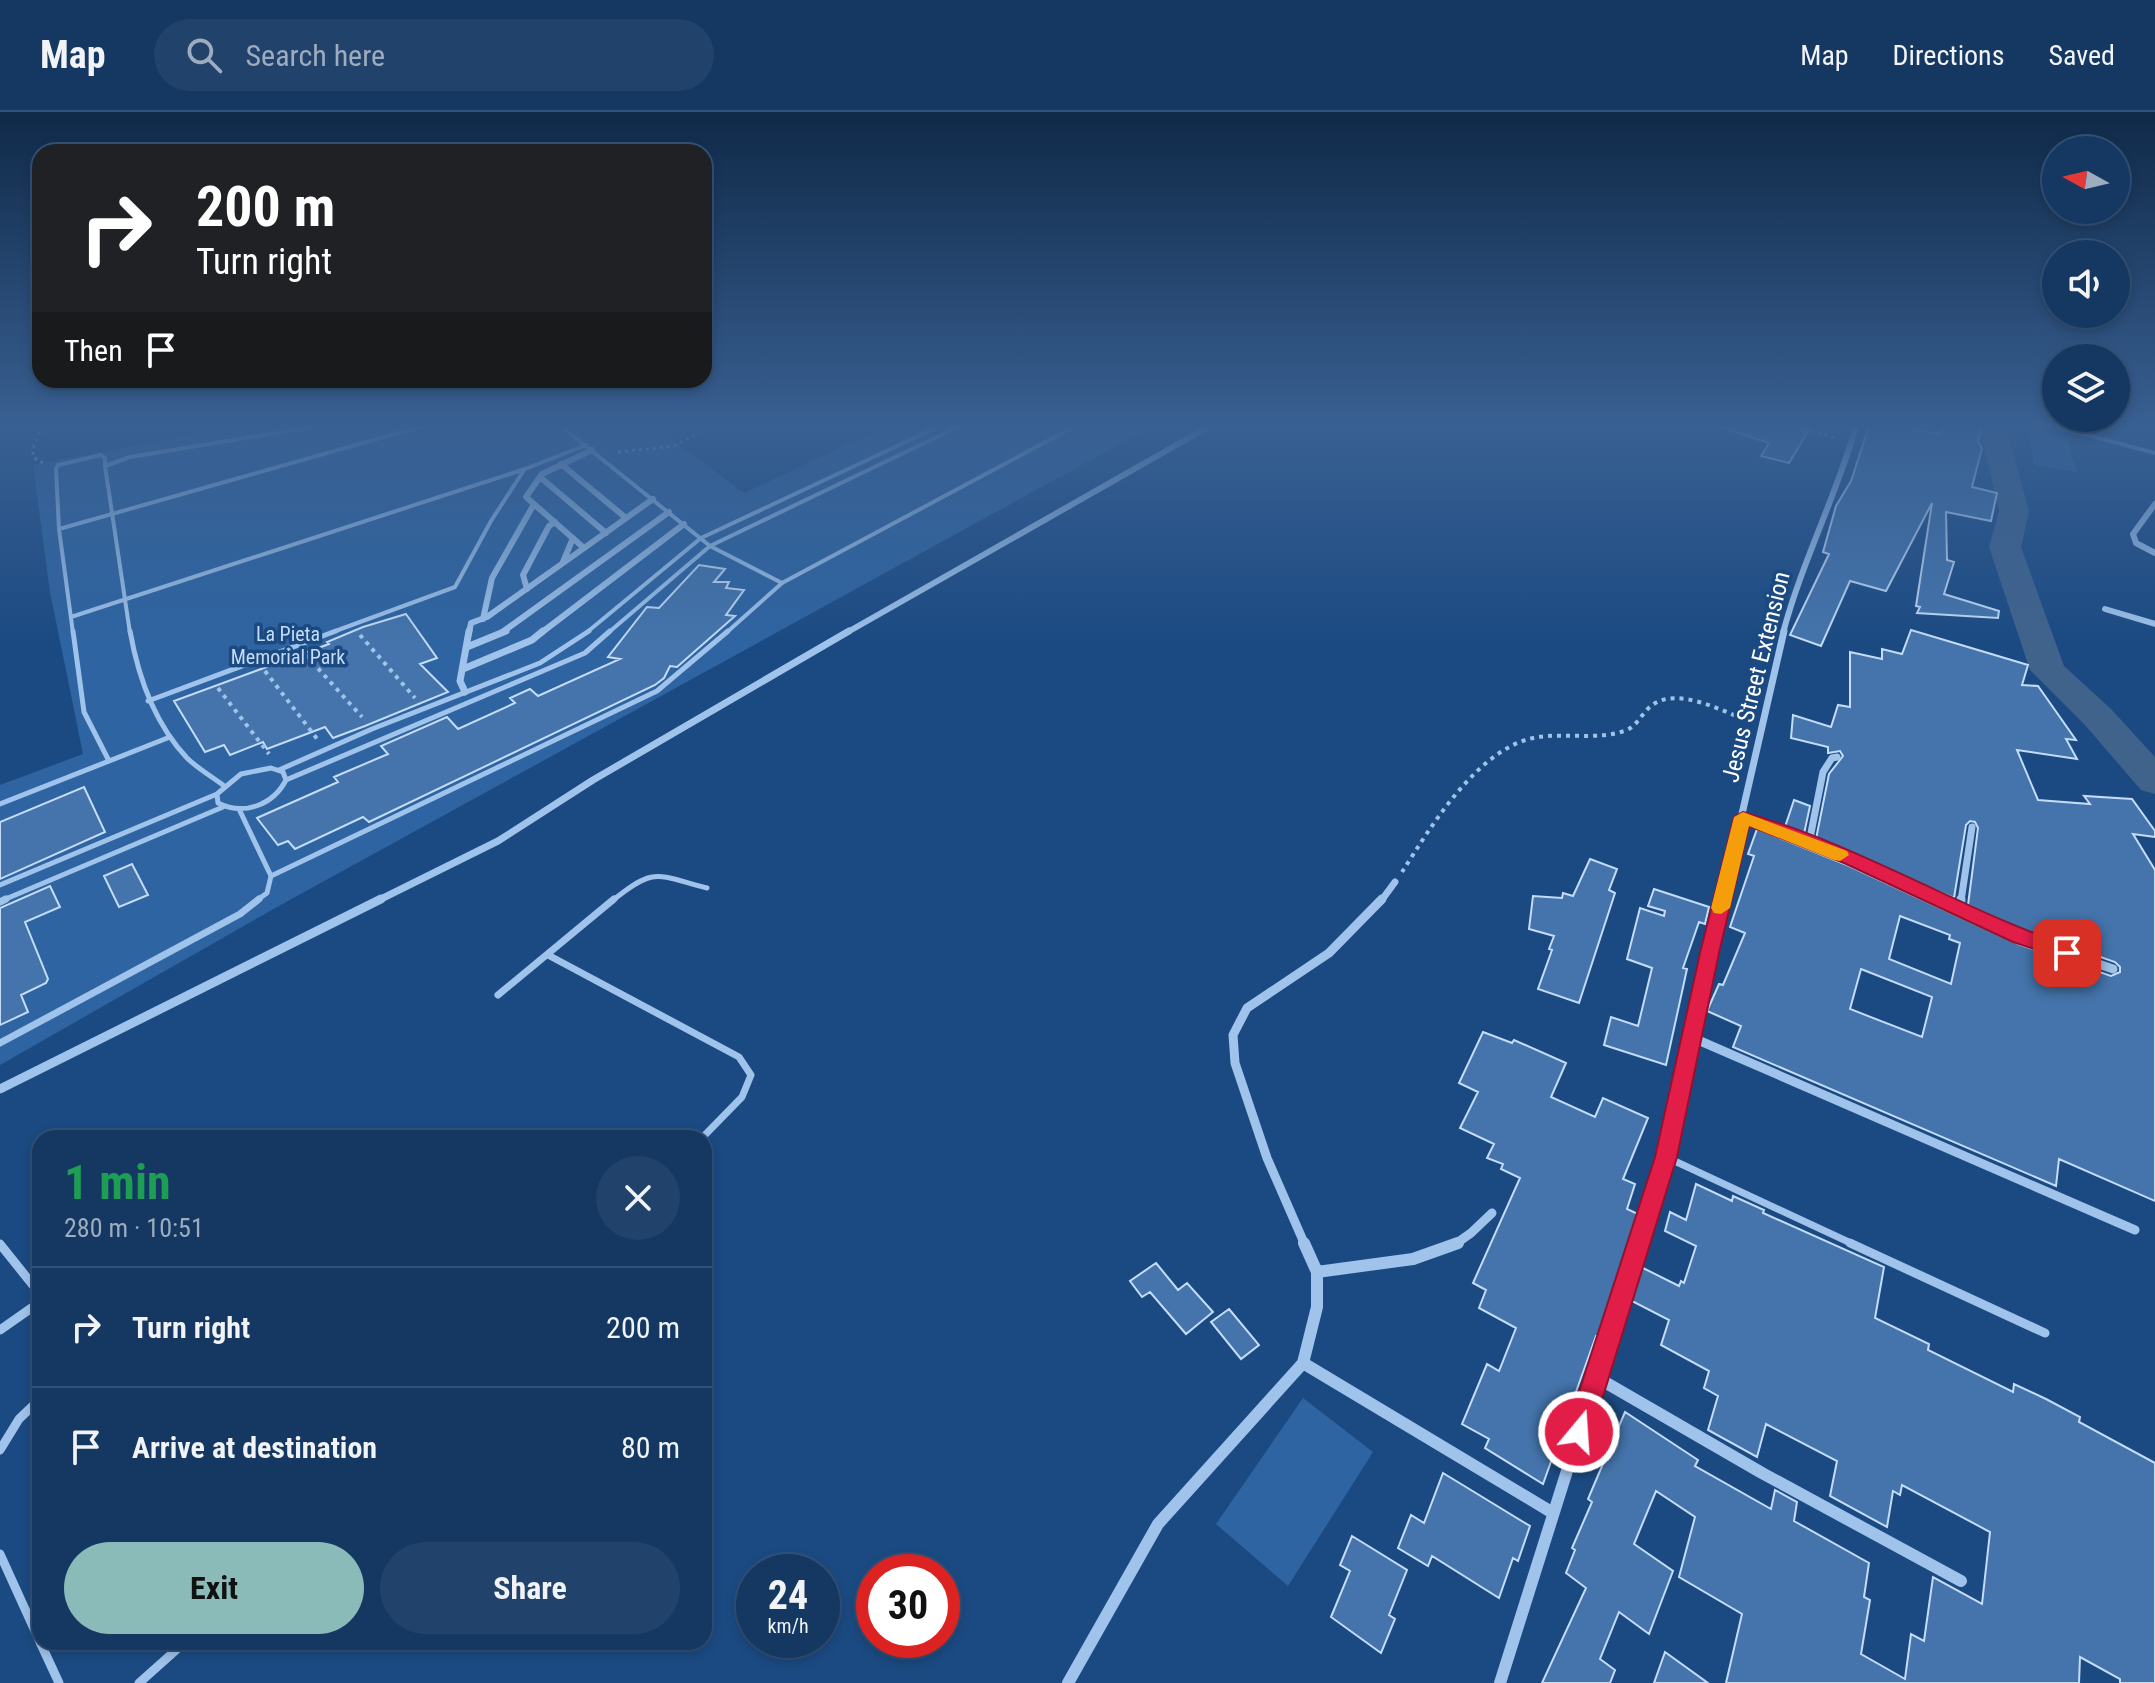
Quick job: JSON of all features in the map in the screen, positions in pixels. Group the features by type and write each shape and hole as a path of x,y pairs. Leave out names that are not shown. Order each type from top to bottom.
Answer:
{"street":[{"path":"526,496 584,548"},
{"path":"563,496 606,533"},
{"path":"600,496 626,518"},
{"path":"0,1089 498,841 553,802 1085,496"},
{"name":"Jesus Street Extension","path":"1500,1683 1666,1157 1743,817 1760,725 1791,603 1833,496"},
{"path":"465,692 460,681 471,623 483,619 653,499"},
{"path":"483,619 492,578 534,504"},
{"path":"2155,504 2133,534 2136,543 2155,553"},
{"path":"467,647 509,630 669,512"},
{"path":"527,589 523,575 549,526 555,522"},
{"path":"463,669 532,640 684,524"},
{"path":"563,563 573,538"},
{"path":"2105,609 2155,624"},
{"path":"1809,843 1823,772 1832,758 1837,757"},
{"path":"1743,817 2020,937 2113,969"},
{"path":"1960,909 1972,827"},
{"path":"1068,1683 1158,1524 1303,1363 1317,1307 1317,1272 1267,1158 1235,1063 1233,1035 1247,1008 1329,953 1379,904 1395,882"},
{"path":"1691,1037 2135,1230"},
{"path":"1317,1272 1436,1252 1464,1239 1492,1213"},
{"path":"1303,1363 1553,1513"},
{"path":"1596,1377 1762,1473 1961,1581"}],"lane":[{"path":"58,496 59,529 84,712 109,761"},
{"path":"110,496 124,602 148,701 170,737 198,772 223,785"},
{"path":"59,529 182,496"},
{"path":"71,617 443,496"},
{"path":"148,701 259,663 455,587 507,496"},
{"path":"650,496 710,546 782,583"},
{"path":"223,807 216,799 223,785 251,770 280,769 540,663 568,647 701,538 790,496"},
{"path":"0,902 223,807 239,809 271,799 286,780 585,653 710,546 813,496"},
{"path":"271,876 657,691 691,665 782,583 944,496"},
{"path":"568,647 585,653"},
{"path":"0,804 170,737"},
{"path":"280,769 286,780"},
{"path":"0,885 217,794"},
{"path":"0,1043 240,914 267,893 271,876 239,809"},
{"path":"498,995 638,880 656,875 707,888"},
{"path":"548,955 739,1057 751,1075 742,1097 710,1130"},
{"path":"1666,1157 2045,1333"},
{"path":"0,1244 32,1284"},
{"path":"0,1330 32,1308"},
{"path":"0,1450 19,1419 32,1407"},
{"path":"0,1554 32,1624"},
{"path":"44,1650 59,1683"},
{"path":"139,1683 176,1650"}],"path":[{"path":"354,627 424,708"},
{"path":"300,647 372,729"},
{"path":"259,663 325,749"},
{"path":"212,680 280,769"},
{"path":"1395,882 1441,811 1506,746 1523,740 1560,735 1621,732 1633,728 1654,702 1664,699 1705,705 1760,725"}],"green space":[{"name":"La Pieta Memorial Park","path":"37,496 1025,496 277,907 0,1065 0,785 83,754 50,592"},
{"path":"1303,1398 1373,1452 1288,1586 1216,1524"}],"building":[{"path":"1842,496 1996,496 1991,521 1946,512 1947,560 1954,562 1944,594 1999,611 1998,618 1917,613 1932,503 1886,591 1850,581 1821,646 1790,635 1829,554 1823,552 1836,506"},
{"path":"699,565 725,569 714,582 729,582 726,588 744,590 726,615 735,616 677,667 670,666 664,678 655,685 369,822 363,817 295,849 288,841 278,845 257,818 338,782 334,777 388,754 381,746 447,717 458,729 515,703 510,698 530,689 538,696 620,659 608,657 647,607 659,608"},
{"path":"406,614 437,658 420,664 448,692 333,738 325,727 267,749 263,742 230,755 224,745 205,752 174,701 329,644 327,642 363,627"},
{"path":"1911,630 2028,665 2022,685 2038,686 2076,740 2066,739 2077,759 2017,750 2038,800 2090,804 2084,796 2132,799 2155,831 2155,837 2133,834 2155,870 2155,1201 2059,1159 2056,1186 1733,1047 1741,1026 1707,1011 1719,984 1723,985 1745,933 1730,927 1754,856 1748,854 1757,829 1847,865 2018,944 2111,976 2120,972 2115,962 2023,930 1968,905 1978,828 1975,822 1970,821 1966,825 1954,898 1816,839 1829,774 1843,756 1840,751 1828,753 1828,747 1791,738 1793,715 1831,727 1838,705 1850,707 1850,652 1882,659 1882,649 1902,654","holes":["1900,916 1950,935 1949,939 1960,943 1951,984 1889,959","1861,969 1932,997 1922,1037 1850,1009"]},
{"path":"84,787 105,832 0,879 0,822"},
{"path":"1794,800 1810,806 1804,834 1785,827"},
{"path":"1590,859 1617,869 1609,890 1615,893 1579,1003 1538,989 1554,936 1529,929 1533,896 1562,898 1563,893 1573,896"},
{"path":"132,864 148,895 119,907 104,876"},
{"path":"50,886 60,907 25,922 48,979 46,983 21,995 28,1012 0,1025 0,908"},
{"path":"1654,889 1709,907 1705,924 1699,922 1683,968 1687,969 1666,1065 1604,1045 1611,1017 1638,1026 1652,968 1627,959 1640,908 1664,916 1665,911 1648,906"},
{"path":"1483,1032 1512,1043 1514,1040 1566,1063 1551,1097 1595,1117 1603,1098 1648,1118 1623,1179 1635,1184 1627,1209 1640,1215 1599,1337 1596,1336 1543,1484 1485,1448 1489,1439 1462,1424 1487,1364 1499,1371 1516,1328 1479,1308 1486,1290 1473,1283 1520,1178 1501,1169 1503,1164 1487,1158 1494,1144 1460,1128 1478,1092 1459,1083"},
{"path":"1696,1184 1732,1201 1733,1196 1764,1210 1763,1213 1884,1267 1875,1318 1929,1344 1928,1350 2013,1392 2014,1384 2046,1399 2080,1417 2079,1422 2155,1463 2155,1683 2120,1683 2120,1679 2080,1657 2079,1683 1726,1683 1742,1614 1679,1577 1695,1517 1656,1491 1634,1544 1673,1571 1649,1634 1619,1612 1600,1659 1615,1670 1610,1683 1542,1683 1586,1588 1566,1573 1575,1550 1572,1548 1592,1502 1588,1499 1625,1412 1698,1460 1695,1466 1771,1509 1775,1490 1797,1502 1794,1521 1869,1563 1864,1597 1870,1600 1861,1654 1905,1679 1911,1634 1924,1641 1933,1577 1982,1604 1990,1532 1902,1485 1900,1495 1893,1491 1887,1527 1830,1496 1837,1461 1766,1424 1757,1457 1708,1430 1718,1396 1704,1388 1709,1371 1661,1345 1669,1320 1630,1300 1641,1267 1679,1286 1681,1281 1684,1283 1696,1246 1665,1231 1670,1212 1686,1220"},
{"path":"1156,1263 1178,1290 1187,1283 1213,1312 1186,1334 1150,1292 1142,1297 1130,1281"},
{"path":"1229,1309 1259,1345 1241,1359 1211,1322"},
{"path":"1443,1473 1530,1526 1518,1561 1513,1558 1499,1598 1432,1556 1428,1566 1398,1548 1411,1515 1424,1523"},
{"path":"1352,1536 1407,1570 1389,1615 1395,1619 1381,1653 1331,1617 1350,1571 1340,1565"},
{"path":"1665,1652 1708,1683 1654,1683"}],"waterway":[{"path":"2010,496 2014,511 2005,547 2048,670 2098,717 2155,781"}],"slow traffic":[{"path":"1721,908 1743,817 1840,855"}],"route":[{"path":"1579,1432 1666,1157 1709,953 1743,817 1850,859 2020,937 2067,953"}]}
